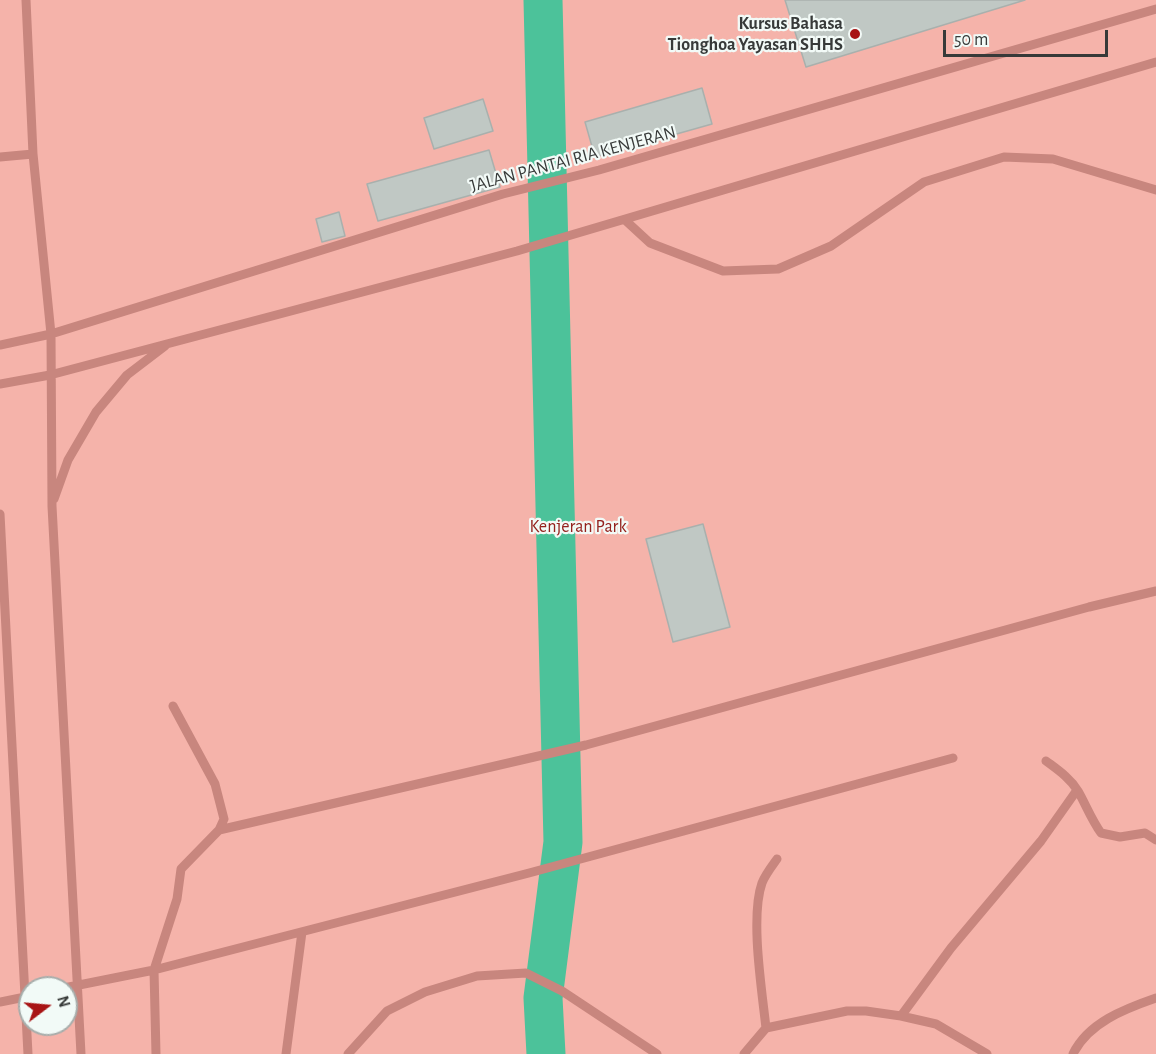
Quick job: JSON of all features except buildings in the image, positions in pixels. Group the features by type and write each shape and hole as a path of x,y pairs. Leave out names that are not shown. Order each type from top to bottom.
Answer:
{"lane":[{"path":"26,0 33,154 51,334 52,506 78,976"},
{"name":"JALAN PANTAI RIA KENJERAN","path":"0,345 51,334 503,194 599,170 1156,9"},
{"path":"0,384 50,375 517,251 1156,62"},
{"path":"0,157 33,154"},
{"path":"625,220 650,243 723,271 778,268 831,246 924,182 1004,157 1053,159 1156,190"},
{"path":"52,506 68,460 96,412 127,375 169,343"},
{"path":"0,514 26,976"},
{"path":"219,830 586,745 1089,607 1156,591"},
{"path":"156,1054 154,970 177,899 181,869 219,830 224,819 215,784 173,706"},
{"path":"81,1054 78,985 154,970 302,932 953,758"},
{"path":"1046,761 1063,773 1077,790 1090,818 1101,833 1120,837 1144,833 1156,840"},
{"path":"901,1016 951,948 1041,841 1077,790"},
{"path":"766,1028 759,964 757,907 762,882 777,859"},
{"path":"286,1054 302,932"},
{"path":"348,1054 387,1011 425,992 477,976 526,973 562,991 657,1054"},
{"path":"0,1002 18,998"},
{"path":"1073,1054 1079,1042 1093,1028 1115,1015 1156,998"},
{"path":"744,1054 766,1028 847,1011 866,1011 936,1024 987,1054"},
{"path":"28,1036 28,1054"}],"green space":[{"name":"Kenjeran Park","path":"0,0 1156,0 1156,1054 0,1054"}],"waterway":[{"path":"543,0 563,842 543,998 546,1054"}],"place":[{"name":"Kursus Bahasa Tionghoa Yayasan SHHS","path":"855,34"}]}
